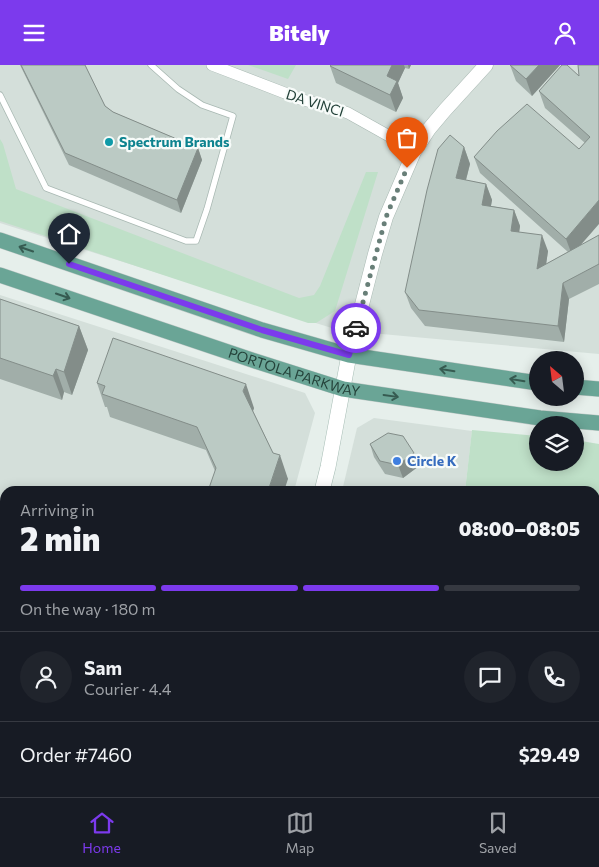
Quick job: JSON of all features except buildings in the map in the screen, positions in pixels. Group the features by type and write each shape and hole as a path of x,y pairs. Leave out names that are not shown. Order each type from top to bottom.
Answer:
{"main road":[{"path":"0,240 262,330 349,355 529,382"},
{"name":"PORTOLA PARKWAY","path":"0,275 252,361 343,389 540,418 599,423"},
{"path":"323,486 349,355"},
{"path":"584,388 599,389"}],"street":[{"name":"DA VINCI","path":"212,65 303,100 348,113 414,152"},
{"path":"349,355 386,217 414,152 429,129 486,65"}],"lane":[{"path":"0,95 46,189 186,241 196,241 233,116 202,105 178,89 151,65"}],"shaded area":[{"path":"0,65 599,65 599,354 584,353 584,351 338,330 0,223"},
{"path":"0,295 305,393 315,413 295,486 0,486"},
{"path":"374,418 472,431 466,486 343,486 357,428"}],"green space":[{"path":"248,65 296,65 288,79"},
{"path":"0,139 16,189 299,298 314,295 320,286 366,172 378,172 335,311 316,323 308,323 0,221"},
{"path":"472,430 529,435 529,471 584,471 584,442 599,444 599,486 466,486"}],"way so far":[{"path":"356,328 386,217 407,168"}],"place":[{"name":"Spectrum Brands","path":"109,142"},
{"name":"Circle K","path":"397,461"}],"route":[{"path":"69,264 262,330 349,355 356,328"}]}
